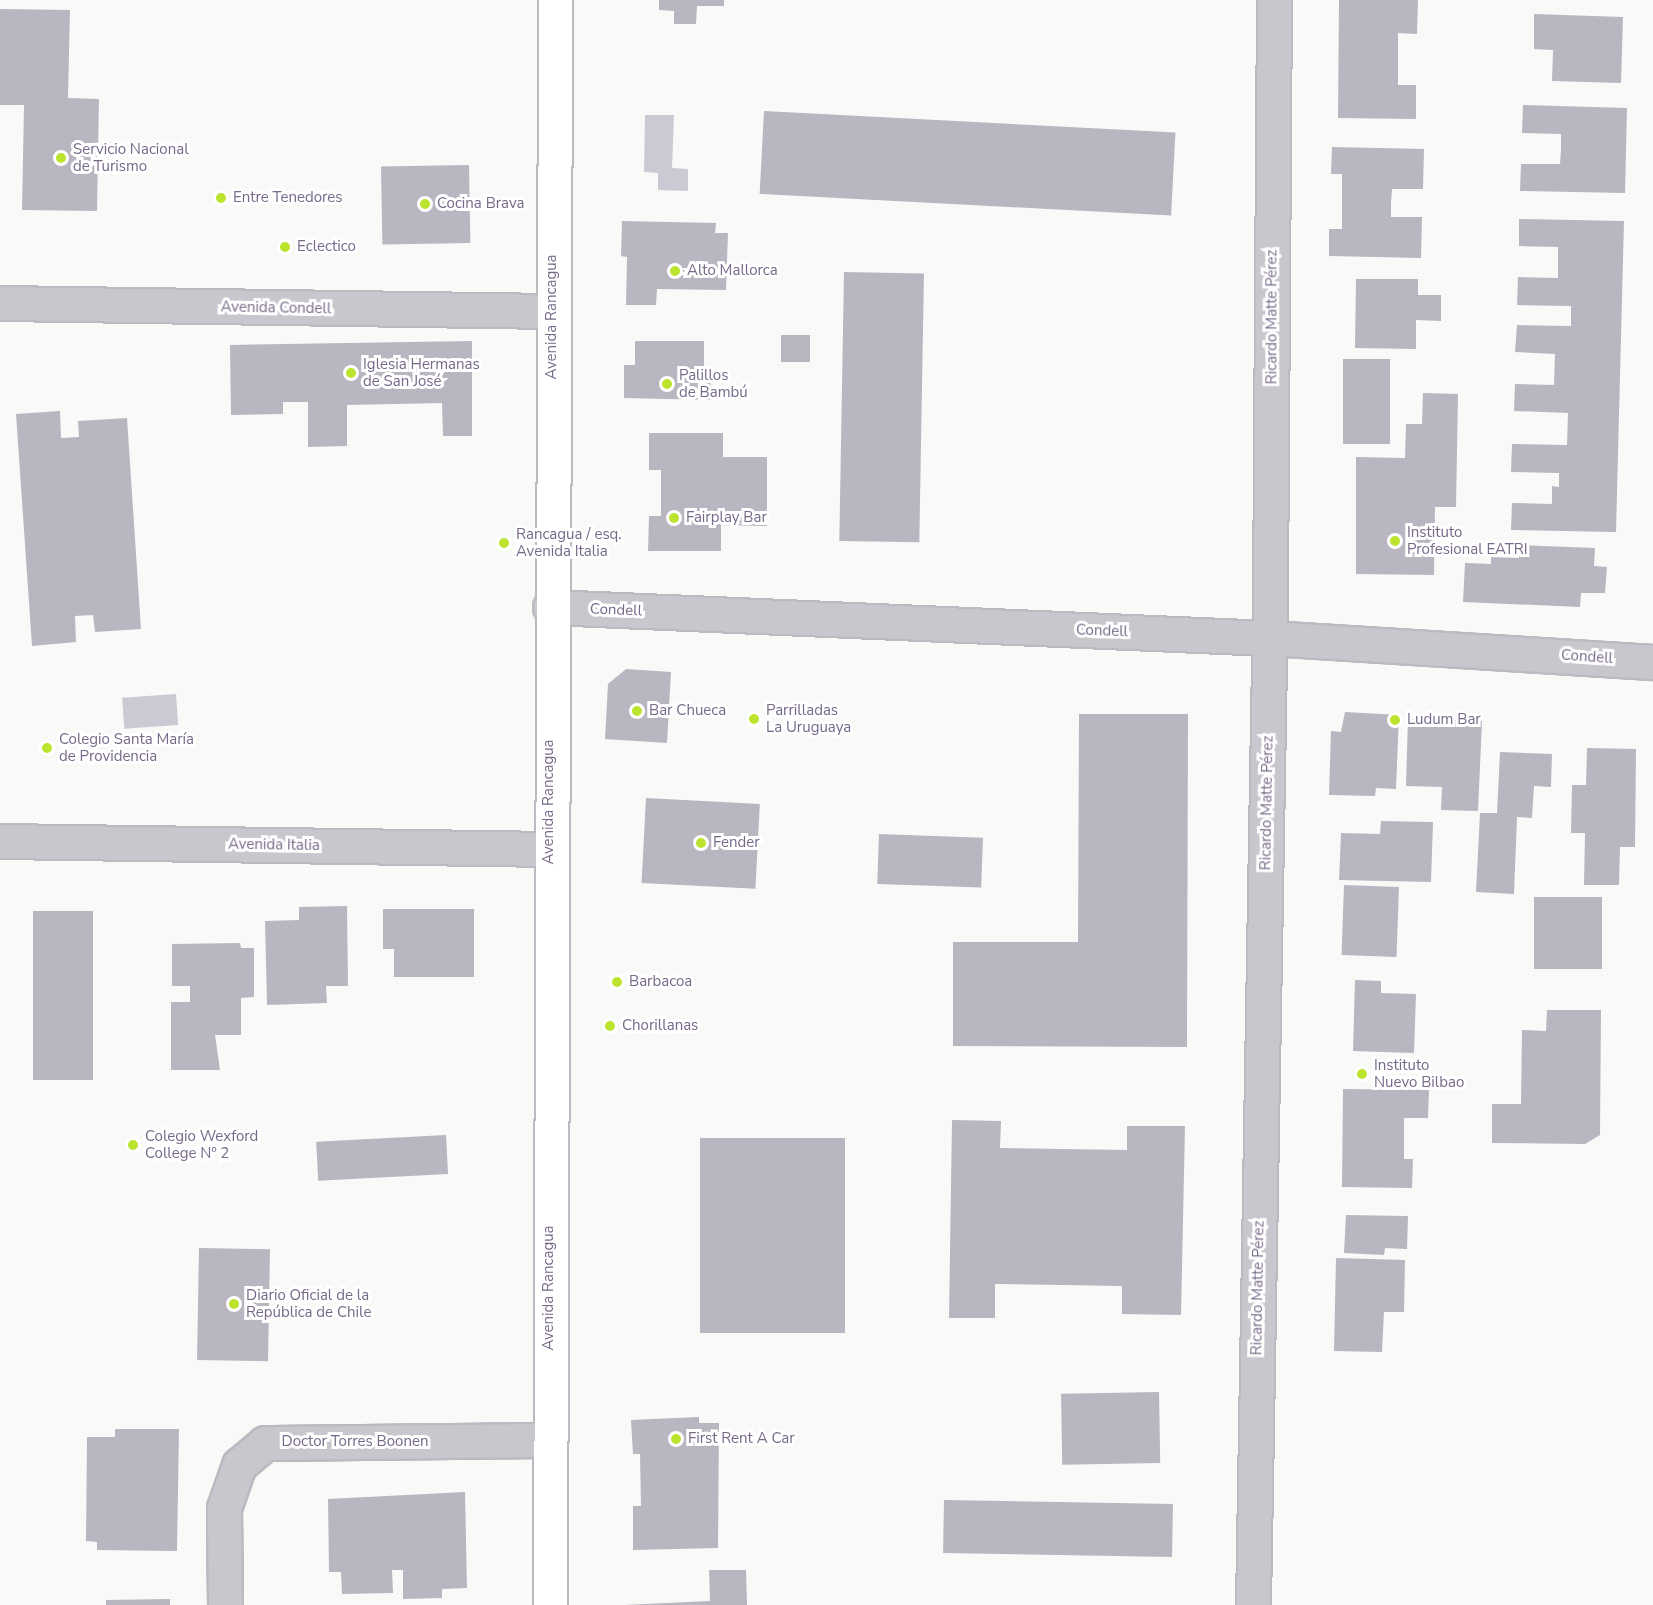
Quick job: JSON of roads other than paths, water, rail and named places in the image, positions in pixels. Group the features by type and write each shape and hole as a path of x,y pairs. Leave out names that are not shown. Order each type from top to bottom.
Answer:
{"main road":[{"name":"Avenida Rancagua","path":"550,1605 549,849 555,0"}],"street":[{"name":"Ricardo Matte Pérez","path":"1253,1605 1270,638 1274,0"},
{"name":"Avenida Condell","path":"0,303 552,311"},
{"name":"Condell","path":"550,607 1270,638 1653,662"},
{"name":"Avenida Italia","path":"0,841 549,849"},
{"name":"Doctor Torres Boonen","path":"225,1605 224,1508 239,1465 264,1443 549,1440"}],"place":[{"name":"Servicio Nacional de Turismo","path":"61,158"},
{"name":"Entre Tenedores","path":"221,198"},
{"name":"Cocina Brava","path":"425,204"},
{"name":"Eclectico","path":"285,247"},
{"name":"Alto Mallorca","path":"675,271"},
{"name":"Iglesia Hermanas de San José","path":"351,373"},
{"name":"Palillos de Bambú","path":"667,384"},
{"name":"Fairplay Bar","path":"674,518"},
{"name":"Instituto Profesional EATRI","path":"1395,541"},
{"name":"Rancagua / esq. Avenida Italia","path":"504,543"},
{"name":"Bar Chueca","path":"637,711"},
{"name":"Parrilladas La Uruguaya","path":"754,719"},
{"name":"Ludum Bar","path":"1395,720"},
{"name":"Colegio Santa María de Providencia","path":"47,748"},
{"name":"Fender","path":"701,843"},
{"name":"Barbacoa","path":"617,982"},
{"name":"Chorillanas","path":"610,1026"},
{"name":"Instituto Nuevo Bilbao","path":"1362,1074"},
{"name":"Colegio Wexford College Nº 2","path":"133,1145"},
{"name":"Diario Oficial de la República de Chile","path":"234,1304"},
{"name":"First Rent A Car","path":"676,1439"}]}
